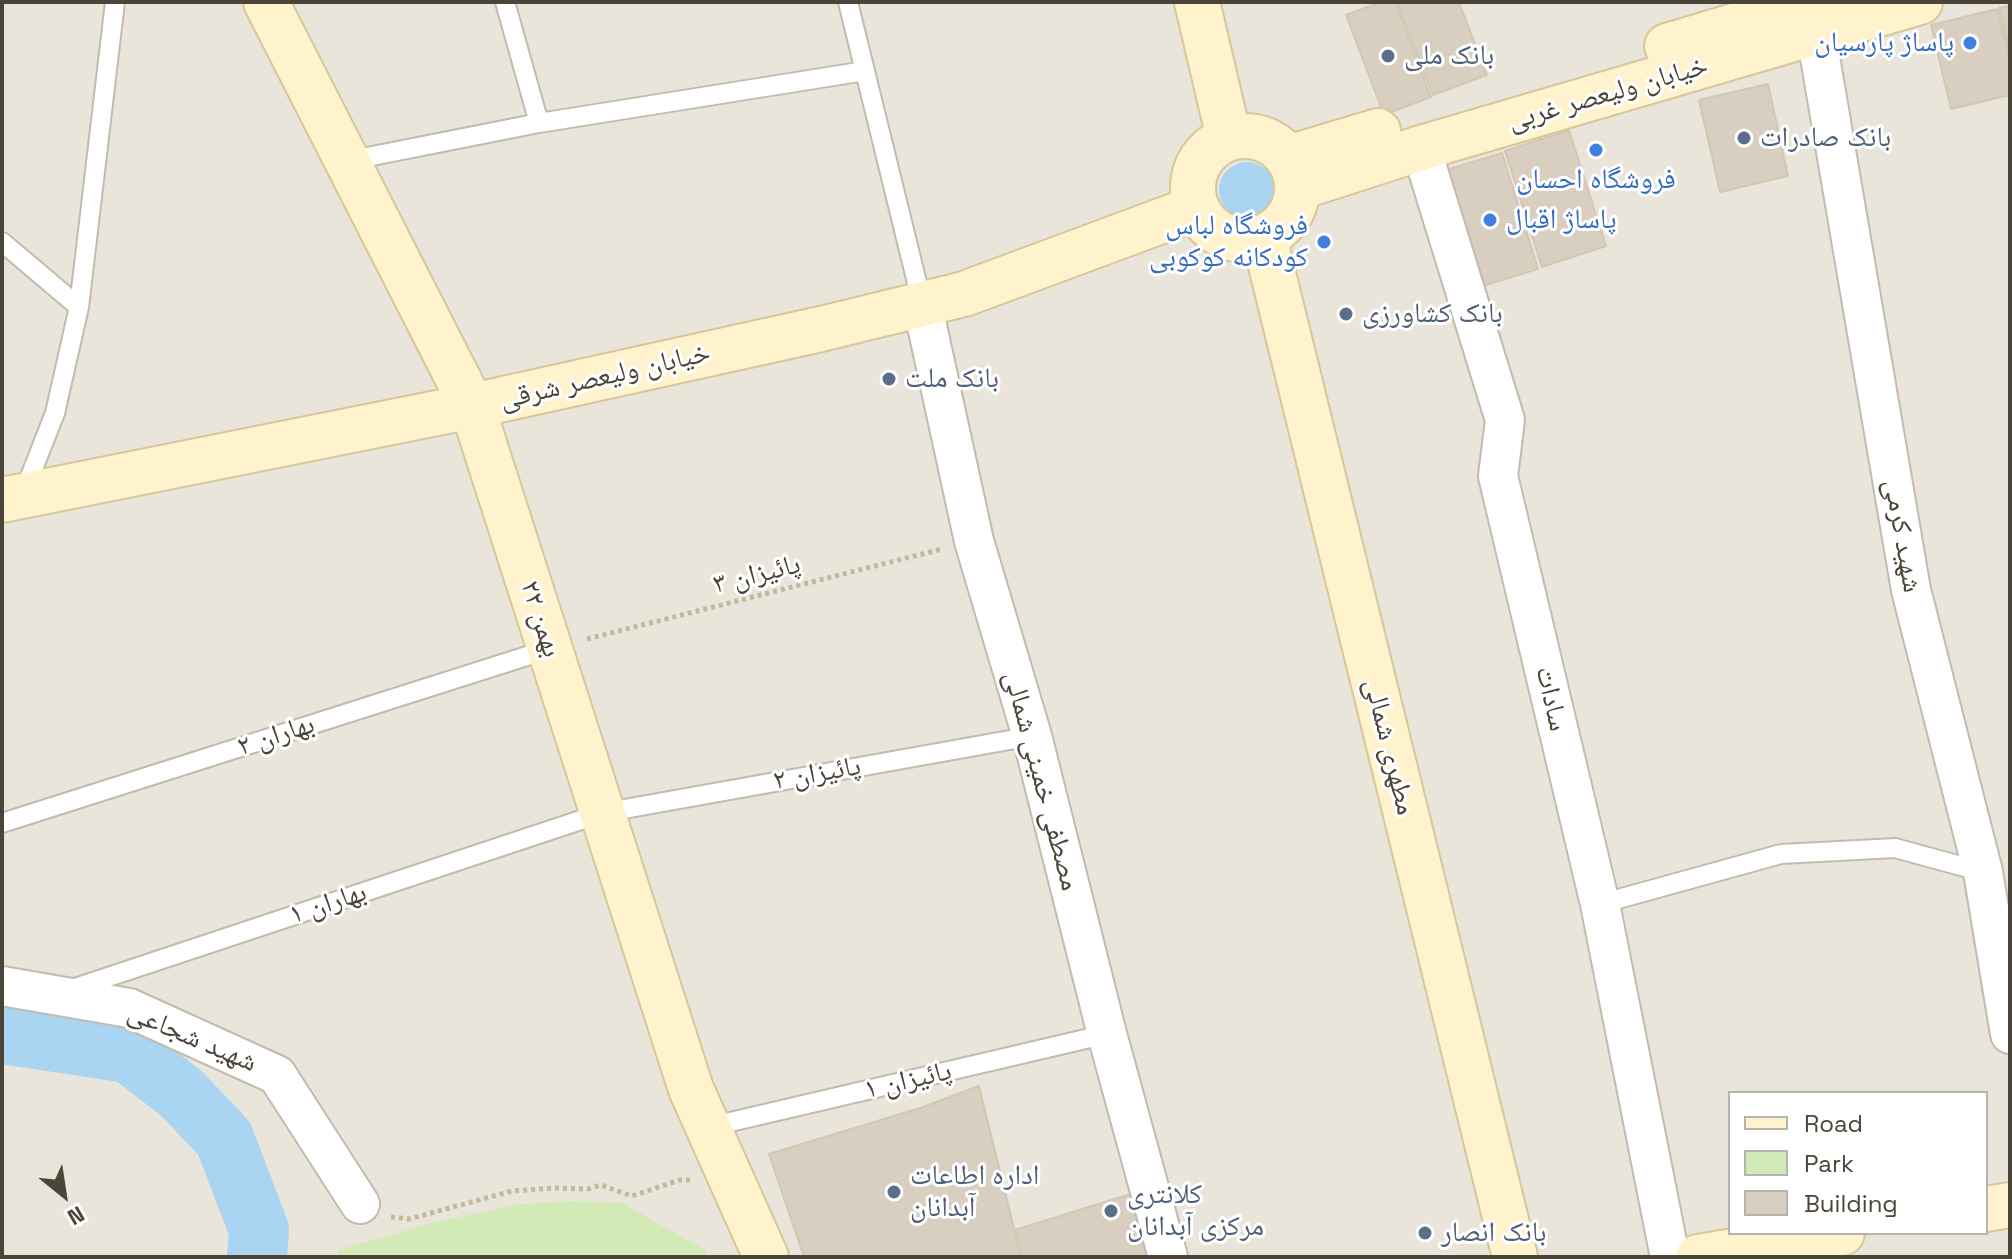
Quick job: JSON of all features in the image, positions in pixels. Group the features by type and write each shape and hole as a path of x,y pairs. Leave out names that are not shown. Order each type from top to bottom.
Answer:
{"main road":[{"name":"۲۲ بهمن","path":"266,2 472,406 691,1089 766,1257"},
{"path":"1197,2 1229,138"},
{"name":"خیابان ولیعصر غربی","path":"1292,173 1421,148 1815,18 1920,2"},
{"path":"1292,173 1815,18"},
{"path":"1229,138 1261,138 1276,146 1292,173 1295,203 1289,218 1264,237 1248,241 1217,233 1196,208 1192,192 1194,174 1214,146 1229,138"},
{"name":"خیابان ولیعصر شرقی","path":"12,498 472,406 964,294 1196,208"},
{"name":"مطهری شمالی","path":"1264,237 1515,1257"},
{"path":"1988,1209 2010,1205"},
{"path":"1698,1257 1830,1235"}],"street":[{"name":"شهید کرمی","path":"1815,18 1911,590 1983,872 2010,1034"},
{"name":"سادات","path":"1421,148 1505,420 1498,476 1600,904 1670,1257"},
{"name":"مصطفی خمینی شمالی","path":"922,303 974,541 1032,736 1107,1034 1168,1257"},
{"name":"شهید شجاعی","path":"2,986 129,1008 277,1075 373,1210"}],"lane":[{"path":"12,498 55,413 79,307 115,2"},
{"path":"505,2 539,123"},
{"path":"848,2 922,303"},
{"path":"347,161 539,123 865,71"},
{"path":"2,242 79,307"},
{"name":"بهاران ۲","path":"2,823 549,649"},
{"name":"پائیزان ۲","path":"602,813 1032,736"},
{"name":"بهاران ۱","path":"54,995 602,813"},
{"path":"1600,904 1781,854 1895,848 1983,872"},
{"name":"پائیزان ۱","path":"709,1127 1107,1034"}],"path":[{"name":"پائیزان ۳","path":"549,649 974,541"},
{"path":"373,1210 409,1219 512,1191 588,1189 601,1185 632,1196 680,1180 703,1179 728,1170"}],"shaded area":[{"path":"2,2 2010,2 2010,1257 2,1257"}],"green space":[{"path":"574,1201 622,1203 705,1250 709,1257 339,1257 338,1250 432,1223 520,1204"}],"water":[{"path":"1247,162 1267,170 1275,190 1267,210 1247,218 1227,210 1219,190 1227,170"}],"building":[{"name":"بانک ملی","path":"1381,2 1395,2 1431,97 1384,115 1346,15"},
{"path":"1397,2 1459,2 1487,75 1433,95"},
{"path":"2010,6 2010,52 1999,8"},
{"name":"پاساژ پارسیان","path":"1997,9 2010,60 2010,95 1951,109 1931,25"},
{"name":"بانک صادرات","path":"1768,84 1788,176 1720,192 1699,100"},
{"path":"1569,130 1606,246 1542,267 1505,151"},
{"name":"پاساژ اقبال","path":"1502,153 1538,269 1479,287 1443,171"},
{"name":"اداره اطاعات آبدانان","path":"979,1086 1021,1257 804,1257 769,1154 920,1108"},
{"name":"کلانتری مرکزی آبدانان","path":"1140,1191 1158,1257 1021,1257 1015,1230"}],"waterway":[{"path":"2,1034 129,1053 181,1093 224,1138 259,1230 257,1257"}],"place":[{"name":"پاساژ پارسیان","path":"1970,43"},
{"name":"بانک ملی","path":"1388,56"},
{"name":"بانک صادرات","path":"1744,138"},
{"name":"فروشگاه احسان","path":"1596,150"},
{"name":"پاساژ اقبال","path":"1490,220"},
{"name":"فروشگاه لباس کودکانه کوکوبی","path":"1324,242"},
{"name":"بانک کشاورزی","path":"1346,314"},
{"name":"بانک ملت","path":"889,379"},
{"name":"اداره اطاعات آبدانان","path":"894,1192"},
{"name":"کلانتری مرکزی آبدانان","path":"1111,1211"},
{"name":"بانک انصار","path":"1425,1233"}]}
